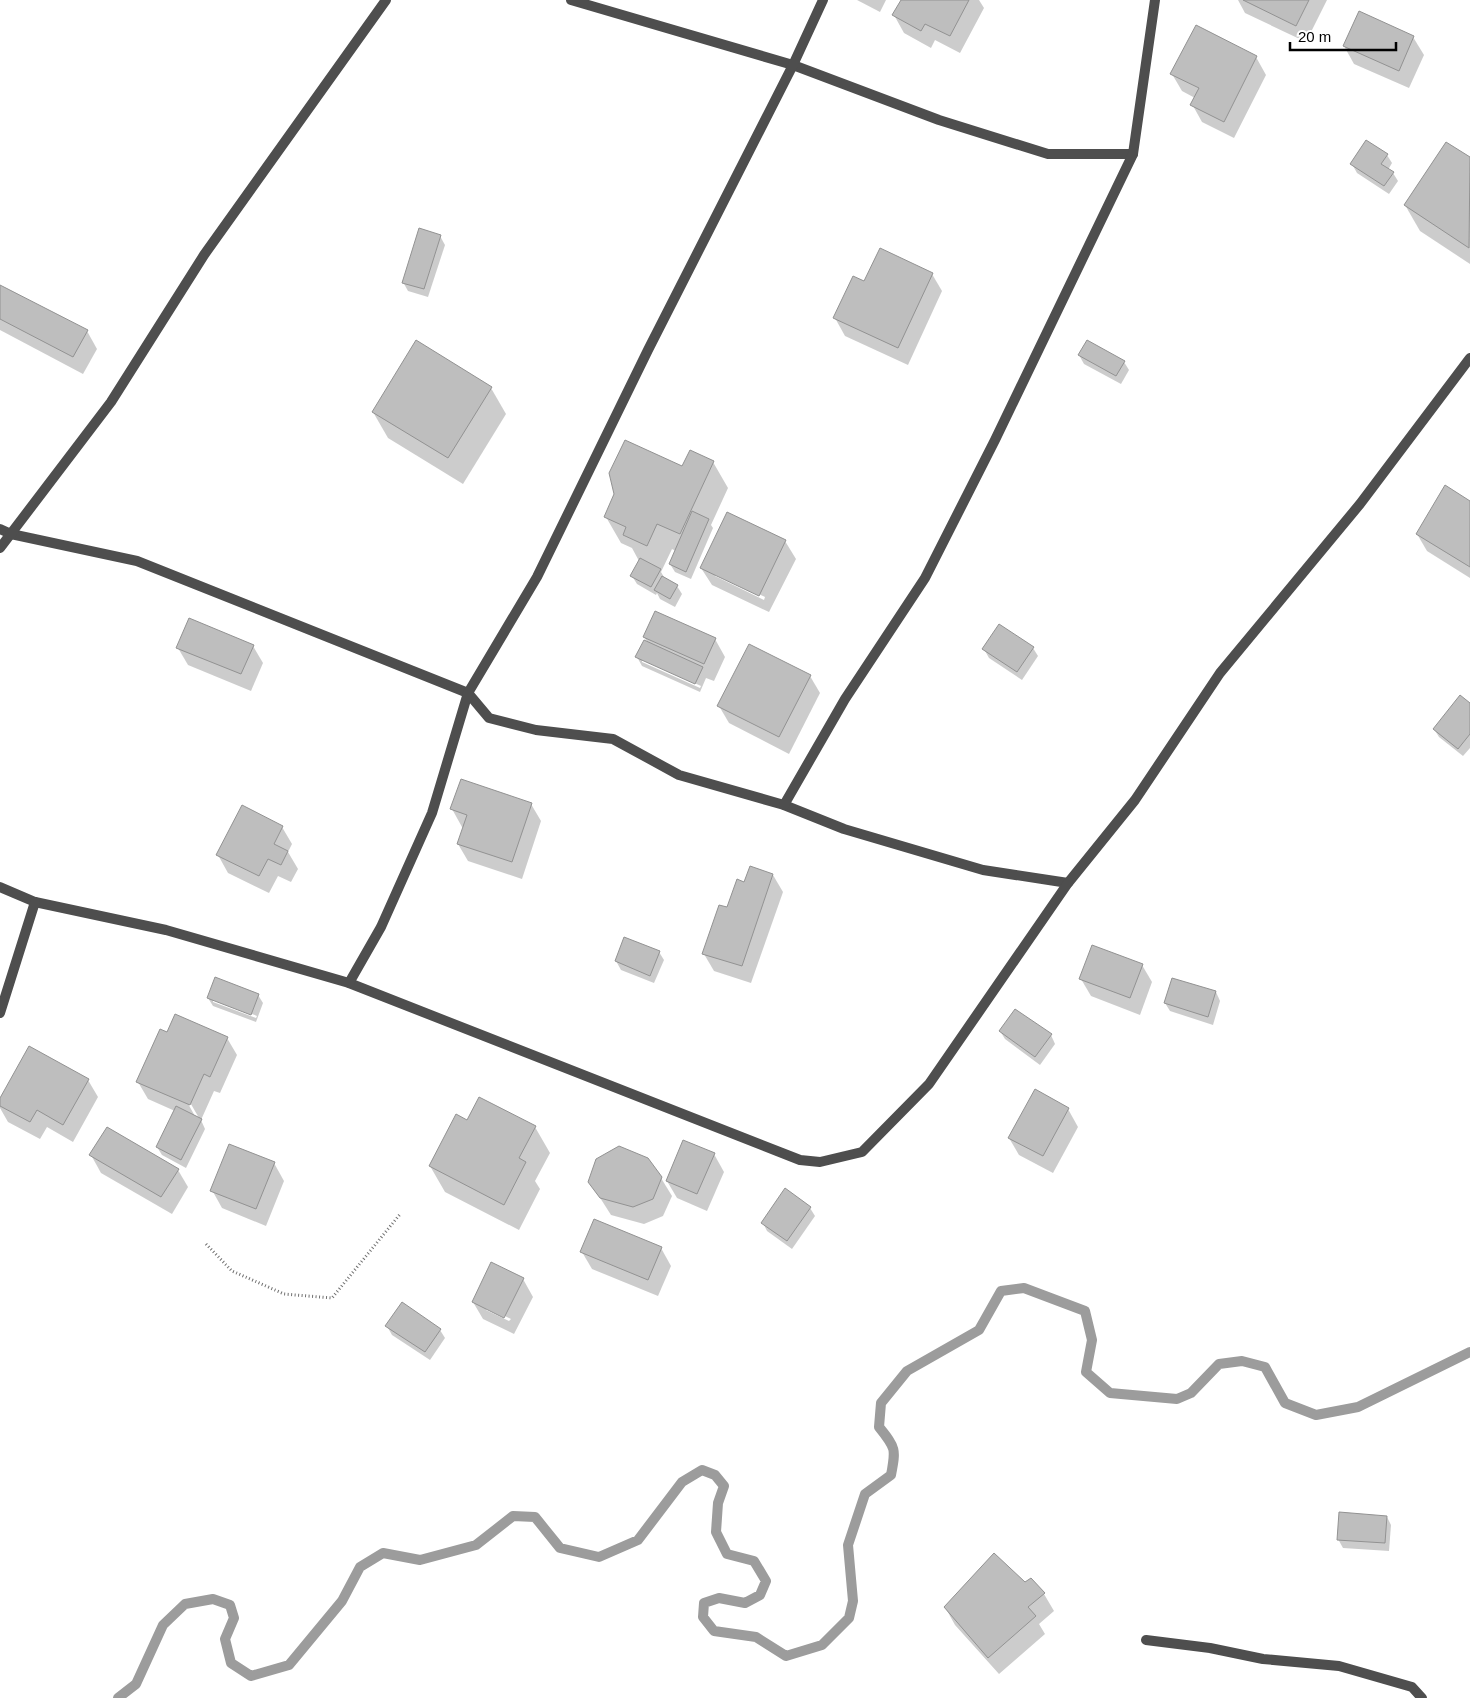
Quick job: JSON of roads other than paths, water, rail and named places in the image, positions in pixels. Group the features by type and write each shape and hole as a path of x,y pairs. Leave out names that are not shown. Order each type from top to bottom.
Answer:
{"street":[{"path":"0,548 111,402 204,255 386,0"},
{"path":"571,0 793,65 939,120 1048,154 1132,154"},
{"path":"349,982 381,926 432,813 468,694 537,577 648,350 793,65 823,0"},
{"path":"784,805 845,699 925,578 995,440 1132,154 1155,0"},
{"path":"0,887 36,902 166,930 349,982 800,1160 820,1162 862,1152 929,1084 1068,883 1135,800 1220,673 1360,504 1470,358"},
{"path":"0,529 11,534 137,561 468,694 489,718 536,730 613,739 679,775 784,805 844,829 983,870 1068,883"},
{"path":"0,1013 36,902"},
{"path":"1146,1640 1210,1648 1263,1659 1339,1666 1412,1687 1422,1698"}],"waterway":[{"path":"118,1698 136,1684 163,1625 185,1604 213,1599 230,1605 234,1618 225,1639 231,1663 251,1676 289,1665 342,1601 360,1567 383,1553 420,1560 476,1545 513,1516 535,1517 560,1548 599,1557 638,1540 682,1482 702,1470 715,1475 724,1486 718,1503 716,1532 727,1554 754,1561 766,1581 760,1595 745,1603 719,1598 704,1603 703,1617 714,1631 756,1637 786,1656 822,1645 849,1618 853,1601 848,1545 865,1494 891,1475 894,1454 892,1445 879,1427 881,1403 907,1371 979,1330 1001,1291 1024,1288 1085,1311 1092,1340 1086,1372 1110,1393 1177,1399 1191,1393 1219,1364 1242,1361 1265,1367 1285,1403 1316,1415 1358,1407 1470,1352"}]}
